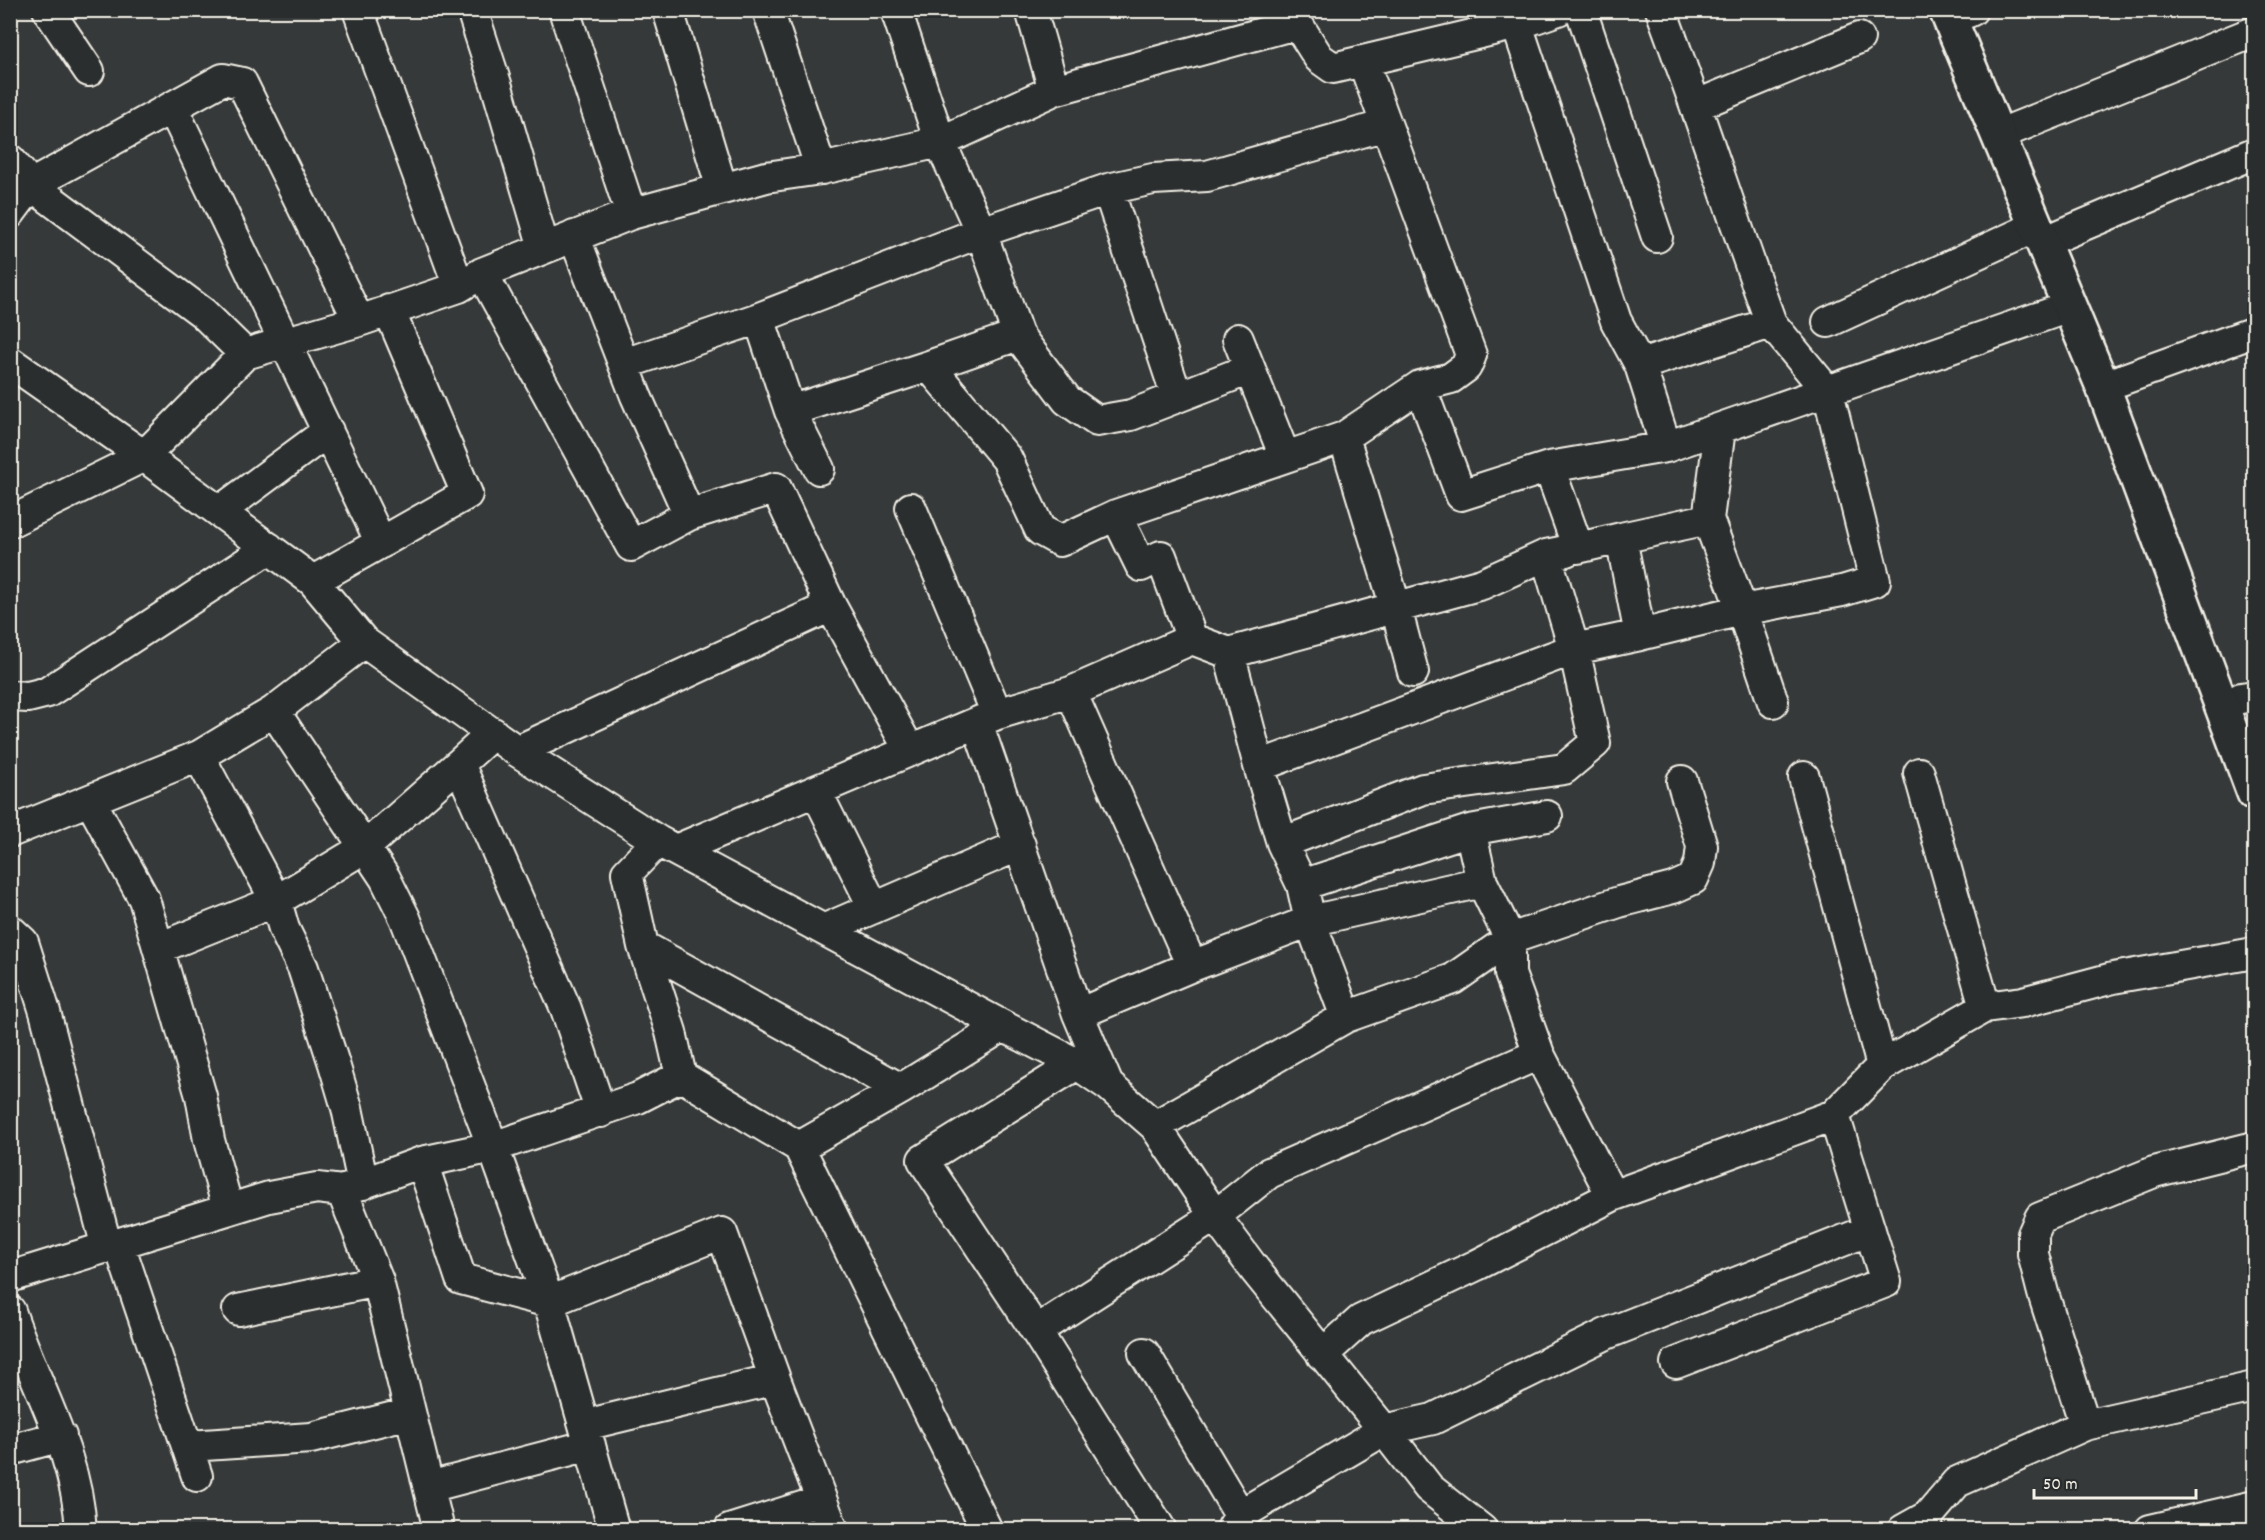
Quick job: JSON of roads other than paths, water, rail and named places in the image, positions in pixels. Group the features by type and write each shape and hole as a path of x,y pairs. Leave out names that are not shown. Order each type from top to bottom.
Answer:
{"main road":[{"path":"1963,11 2048,231 2121,380 2248,697 2254,736"},
{"path":"2048,231 2069,307 2107,398 2254,793"}],"street":[{"path":"48,10 89,71"},
{"path":"358,10 470,280 631,546 689,514 776,488 831,606 910,751"},
{"path":"472,10 544,248"},
{"path":"564,10 631,214"},
{"path":"668,10 722,189"},
{"path":"768,10 821,169"},
{"path":"896,10 940,142 981,232 1017,334 1067,400 1097,421 1131,415 1250,369"},
{"path":"1031,10 1054,90"},
{"path":"10,522 144,456 245,354 359,321 470,280 631,214 766,177 821,169 940,142 1054,90 1288,27 1299,19 1319,58 1333,68 1363,62 1515,17 1558,10"},
{"path":"1581,10 1657,237"},
{"path":"1259,766 1574,649 1742,610 1842,591 1875,581 1828,392 1771,323 1661,10"},
{"path":"1515,17 1616,321 1640,364 1666,447"},
{"path":"2015,146 2254,32"},
{"path":"1696,105 1859,38"},
{"path":"929,366 1007,459 1040,530 1060,541 1116,515 1344,437 1420,386 1451,378 1466,367 1471,355 1363,62"},
{"path":"10,213 31,185 223,79 242,83 359,321"},
{"path":"172,107 381,543"},
{"path":"624,364 759,318 981,232 1108,189 1153,179 1207,176 1386,125"},
{"path":"1828,322 2048,231 2254,153"},
{"path":"10,160 31,185 203,313 245,354"},
{"path":"1108,189 1177,397"},
{"path":"574,236 624,364 689,514"},
{"path":"1420,386 1461,495 1549,467 1666,447 2069,307"},
{"path":"313,581 467,494 389,310"},
{"path":"759,318 790,411 819,470"},
{"path":"1640,364 1771,323"},
{"path":"2121,380 2254,332"},
{"path":"790,411 929,366 1017,334"},
{"path":"1238,339 1285,457"},
{"path":"10,362 144,456 313,581 364,642 517,751 667,845 1077,1064 1108,1085 1155,1126 1215,1216 1255,1270 1429,1488 1482,1530"},
{"path":"1720,429 1708,519 1773,702"},
{"path":"220,511 328,431"},
{"path":"1344,437 1413,672"},
{"path":"1549,467 1578,548"},
{"path":"911,508 987,719 1020,845 1078,1014 1108,1085"},
{"path":"1116,515 1141,566 1161,556 1192,639"},
{"path":"987,1530 799,1147 681,1076 671,1032 643,946 627,873 667,845 816,791 987,719 1071,692 1192,639 1228,653 1482,584 1546,555 1708,519"},
{"path":"1621,538 1640,635"},
{"path":"10,696 28,697 48,692 269,548"},
{"path":"1282,843 1423,789 1564,769 1595,743 1574,649 1546,555"},
{"path":"517,751 831,606"},
{"path":"10,832 199,756 274,711 364,642"},
{"path":"1228,653 1282,843 1302,885 1310,921 1346,1017"},
{"path":"1071,692 1192,966"},
{"path":"274,711 385,878 405,918 493,1147 549,1302 614,1530"},
{"path":"159,948 276,902 364,848 493,733"},
{"path":"199,756 276,902 284,929 303,968 334,1064 347,1108 352,1187 378,1281 439,1530"},
{"path":"459,764 566,1009 601,1112"},
{"path":"1919,773 1985,1006"},
{"path":"1804,777 1882,1066"},
{"path":"1453,979 1510,939 1619,902 1673,888 1693,879 1700,863 1702,846 1682,781"},
{"path":"816,791 874,908"},
{"path":"90,800 144,899 201,1096 208,1140 228,1209"},
{"path":"1302,885 1470,830 1547,816"},
{"path":"1470,830 1482,882 1510,939 1510,974 1539,1054 1612,1196"},
{"path":"825,929 1020,845"},
{"path":"1078,1014 1192,966 1310,921 1482,882"},
{"path":"10,930 23,942 113,1246 189,1446 197,1476"},
{"path":"643,946 901,1089"},
{"path":"1323,1355 1361,1320 1478,1265 1612,1196 1834,1115 1882,1066 1985,1006 2023,1002 2112,978 2254,953"},
{"path":"1155,1126 1346,1017 1453,979 1510,974"},
{"path":"799,1147 901,1089 1003,1026"},
{"path":"1036,1331 1215,1216 1269,1173 1539,1054"},
{"path":"1077,1064 923,1160 1036,1331 1161,1530"},
{"path":"10,1277 269,1197 317,1188 352,1187 422,1162 493,1147 601,1112 638,1098 681,1076"},
{"path":"1676,1363 1887,1282 1834,1115"},
{"path":"2085,1425 2032,1254 2033,1234 2040,1218 2154,1172 2254,1147"},
{"path":"422,1162 461,1279 549,1302 722,1233 833,1530"},
{"path":"1144,1353 1234,1525 1384,1430 1433,1419 1606,1334 1870,1230"},
{"path":"238,1310 378,1281"},
{"path":"12,1325 61,1436 76,1496 81,1530"},
{"path":"429,1487 587,1435 775,1379"},
{"path":"1922,1525 1958,1482 2085,1425 2254,1387"},
{"path":"189,1446 311,1438 410,1413"},
{"path":"10,1450 61,1436"},
{"path":"729,1530 821,1501"},
{"path":"2150,1530 2254,1506"}]}
